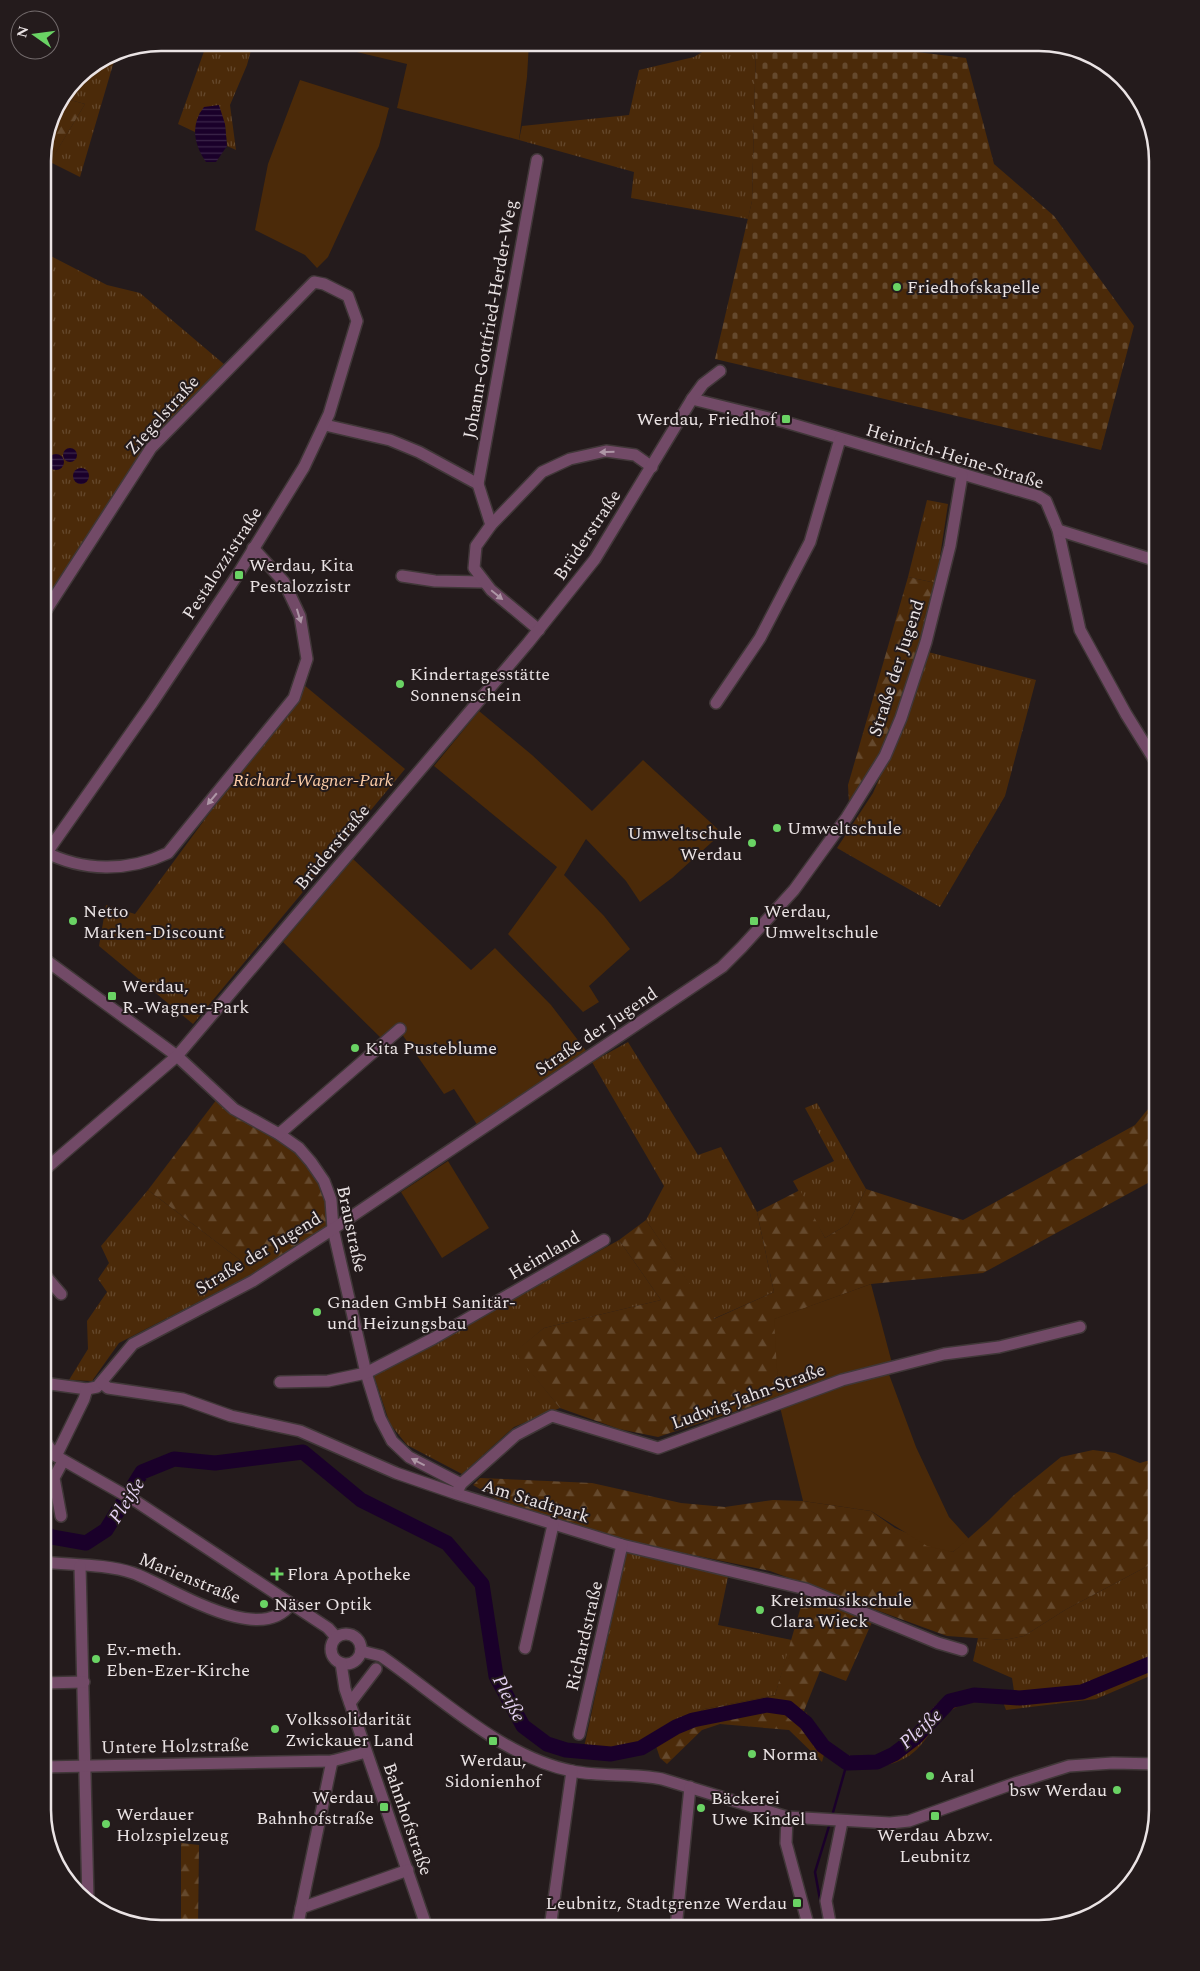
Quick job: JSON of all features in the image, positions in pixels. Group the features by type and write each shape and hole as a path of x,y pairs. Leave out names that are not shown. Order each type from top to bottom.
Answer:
{"street":[{"name":"Johann-Gottfried-Herder-Weg","path":"478,484 537,160"},
{"name":"Pestalozzistraße","path":"51,843 152,702 253,548 304,467 324,426 357,320 348,296 324,284 314,282"},
{"name":"Ziegelstraße","path":"51,603 151,448 314,282"},
{"name":"Brüderstraße","path":"51,1164 177,1056 539,630 595,559 692,399 703,384 720,371"},
{"name":"Heinrich-Heine-Straße","path":"692,399 785,422 1038,496 1046,501 1058,530 1080,630 1126,714 1149,750"},
{"path":"324,426 390,440 428,456 478,484 491,525"},
{"path":"716,703 760,638 810,542 840,439"},
{"path":"539,630 482,582 474,568 476,546 491,525 542,472 570,459 606,451 634,455 652,467"},
{"name":"Straße der Jugend","path":"87,1389 97,1387 102,1383 133,1344 253,1281 722,967 794,890 852,810 885,756 901,718 926,642 950,546 962,475"},
{"path":"1058,530 1149,558"},
{"path":"51,856 86,867 119,867 148,863 168,853 294,698 307,659 300,616 284,582 253,548"},
{"path":"402,576 434,581 482,582"},
{"name":"Braustraße","path":"51,964 177,1056 234,1109 299,1148 324,1181 331,1200 333,1229 366,1373 380,1418 392,1441 409,1457 459,1489"},
{"path":"278,1134 400,1029"},
{"name":"Heimland","path":"280,1382 328,1381 366,1373 434,1338 604,1240"},
{"path":"51,1282 61,1294"},
{"name":"Ludwig-Jahn-Straße","path":"459,1489 516,1435 552,1416 658,1448 842,1380 944,1354 999,1348 1080,1327"},
{"name":"Am Stadtpark","path":"102,1383 108,1388 183,1399 231,1416 300,1431 396,1473 459,1489 552,1525 622,1545 806,1589 938,1643 962,1650"},
{"path":"51,1384 87,1389 59,1459 54,1478 61,1516"},
{"path":"51,1450 59,1459 137,1502 328,1628 336,1637"},
{"path":"525,1648 552,1525"},
{"name":"Richardstraße","path":"579,1734 622,1545"},
{"name":"Marienstraße","path":"51,1563 132,1572 218,1613 248,1619 262,1619 279,1614 286,1611 291,1604"},
{"path":"80,1566 88,1892"},
{"path":"342,1634 352,1635 359,1642 361,1651 352,1663 341,1664 331,1654 331,1644 336,1637 342,1634"},
{"path":"361,1651 381,1656 470,1721 510,1746 539,1761 572,1771 642,1775 690,1787 787,1817 839,1822 890,1823 909,1821 1033,1776 1081,1764 1149,1764"},
{"name":"Bahnhofstraße","path":"341,1664 342,1677 350,1704 424,1920"},
{"path":"350,1704 376,1669"},
{"path":"51,1683 84,1682"},
{"name":"Untere Holzstraße","path":"51,1767 332,1761 366,1752"},
{"path":"299,1920 332,1761"},
{"path":"551,1920 572,1771"},
{"path":"677,1920 690,1787"},
{"path":"787,1817 786,1843 807,1920"},
{"path":"830,1920 826,1901 839,1822"},
{"path":"301,1908 408,1870"}],"green space":[{"path":"204,51 251,51 230,105 236,150 227,146 225,124 200,112 195,132 178,124"},
{"path":"353,51 529,51 519,140 397,108 407,64"},
{"path":"704,51 756,51 752,201 748,219 631,198 634,172 519,140 522,126 629,115 639,70 694,57"},
{"path":"756,51 909,51 966,58 994,164 1054,216 1134,326 1101,450 715,359 752,201"},
{"path":"114,62 80,177 51,162 51,160 85,104 70,100 83,83"},
{"path":"300,80 389,108 379,146 328,257 317,268 305,255 255,230 268,164"},
{"path":"70,100 85,104 51,161 53,140 66,106"},
{"path":"51,256 107,285 140,293 225,365 147,446 51,596"},
{"path":"927,500 948,504 936,583 908,577"},
{"path":"908,577 936,583 911,672 896,716 874,764 849,804 848,785"},
{"path":"928,652 1036,680 1005,796 940,907 837,848 873,793 903,724"},
{"name":"Richard-Wagner-Park","path":"304,685 405,769 193,1024 99,946 106,905 135,914"},
{"path":"479,711 532,755 592,811 643,760 722,833 672,878 640,902 626,881 586,839 564,875 604,916 630,949 589,986 599,1002 583,1012 508,934 557,867 434,766"},
{"path":"353,859 471,970 495,948 551,1005 587,1052 478,1126 454,1089 444,1094 399,1030 381,1038 283,942"},
{"path":"628,1042 698,1155 721,1147 757,1212 774,1292 713,1319 646,1220 664,1186 592,1062"},
{"path":"217,1099 279,1134 324,1181 333,1229 281,1263 256,1272 148,1190"},
{"path":"817,1103 866,1189 848,1224 825,1238 793,1181 834,1161 805,1108"},
{"path":"1149,1108 1149,1182 983,1273 871,1284 775,1319 779,1397 658,1437 619,1429 560,1408 514,1352 544,1328 661,1300 619,1240 646,1220 714,1319 774,1292 757,1212 800,1190 825,1238 848,1224 866,1189 963,1220 1135,1125"},
{"path":"448,1161 489,1228 442,1258 401,1192"},
{"path":"148,1190 256,1272 119,1343 92,1381 69,1380 88,1349 87,1321 107,1292 98,1279 109,1263 101,1246"},
{"path":"619,1240 661,1300 544,1328 515,1352 560,1408 514,1427 462,1474 407,1445 390,1424 374,1376"},
{"path":"871,1284 893,1367 887,1369 916,1447 949,1517 969,1539 953,1552 927,1546 871,1511 803,1501 779,1403 774,1319"},
{"path":"1093,1450 1115,1453 1140,1463 1149,1460 1149,1565 1065,1610 1024,1636 1004,1640 947,1636 770,1571 631,1542 576,1526 497,1499 473,1485 480,1478 592,1483 681,1503 725,1507 773,1500 803,1501 871,1511 895,1528 953,1552 1014,1495 1061,1457"},
{"path":"622,1545 729,1572 718,1625 792,1640 775,1695 704,1709 641,1748 611,1754 583,1752 615,1605 610,1603"},
{"path":"1149,1565 1149,1676 1096,1699 1006,1710 1003,1702 969,1703 956,1707 946,1714 913,1753 897,1762 878,1767 849,1768 845,1766 822,1748 800,1721 806,1712 825,1739 837,1749 849,1756 862,1758 876,1757 891,1750 906,1739 942,1700 973,1692 1014,1691 1012,1678 973,1661 978,1638 1004,1640 1024,1636 1065,1610"},
{"path":"804,1596 872,1622 846,1681 820,1671 800,1721 825,1751 822,1762 789,1730 720,1724 702,1730 667,1764 660,1758 654,1740 704,1709 775,1695"},
{"path":"181,1843 199,1845 198,1920 181,1920"}],"shaded area":[{"path":"219,105 225,124 227,146 216,162 206,162 196,142 195,128 204,107"},
{"path":"70,448 75,450 77,455 75,460 70,462 65,460 63,455 65,450"},
{"path":"56,454 62,456 62,468 56,470 51,468 51,456"},
{"path":"78,468 84,468 89,473 87,482 78,484 73,479 73,473"}],"waterway":[{"name":"Pleiße","path":"51,1536 86,1543 106,1530 142,1472 174,1459 215,1463 303,1452 361,1500 447,1543 482,1584 496,1676 523,1726 547,1744 566,1750 611,1754 641,1748 676,1727 693,1720 767,1705 788,1708 806,1723 823,1746 847,1763 877,1762 894,1754 915,1738 950,1701 974,1695 1020,1698 1082,1692 1149,1664"},
{"path":"832,1816 847,1763"},
{"path":"824,1920 815,1872 830,1823"}],"place":[{"name":"Friedhofskapelle","path":"897,287"},
{"name":"Werdau, Friedhof","path":"786,419"},
{"name":"Werdau, Kita Pestalozzistr","path":"239,575"},
{"name":"Kindertagesstätte Sonnenschein","path":"400,684"},
{"name":"Umweltschule","path":"777,828"},
{"name":"Umweltschule Werdau","path":"752,843"},
{"name":"Netto Marken-Discount","path":"73,921"},
{"name":"Werdau, Umweltschule","path":"754,921"},
{"name":"Werdau, R.-Wagner-Park","path":"112,996"},
{"name":"Kita Pusteblume","path":"355,1048"},
{"name":"Gnaden GmbH Sanitär- und Heizungsbau","path":"317,1312"},
{"name":"Flora Apotheke","path":"277,1574"},
{"name":"Näser Optik","path":"264,1604"},
{"name":"Kreismusikschule Clara Wieck","path":"760,1610"},
{"name":"Ev.-meth. Eben-Ezer-Kirche","path":"96,1659"},
{"name":"Volkssolidarität Zwickauer Land","path":"275,1729"},
{"name":"Werdau, Sidonienhof","path":"493,1741"},
{"name":"Norma","path":"752,1754"},
{"name":"Aral","path":"930,1776"},
{"name":"bsw Werdau","path":"1117,1790"},
{"name":"Werdau Bahnhofstraße","path":"384,1807"},
{"name":"Bäckerei Uwe Kindel","path":"701,1808"},
{"name":"Werdau Abzw. Leubnitz","path":"935,1816"},
{"name":"Werdauer Holzspielzeug","path":"106,1824"},
{"name":"Leubnitz, Stadtgrenze Werdau","path":"797,1903"}]}
